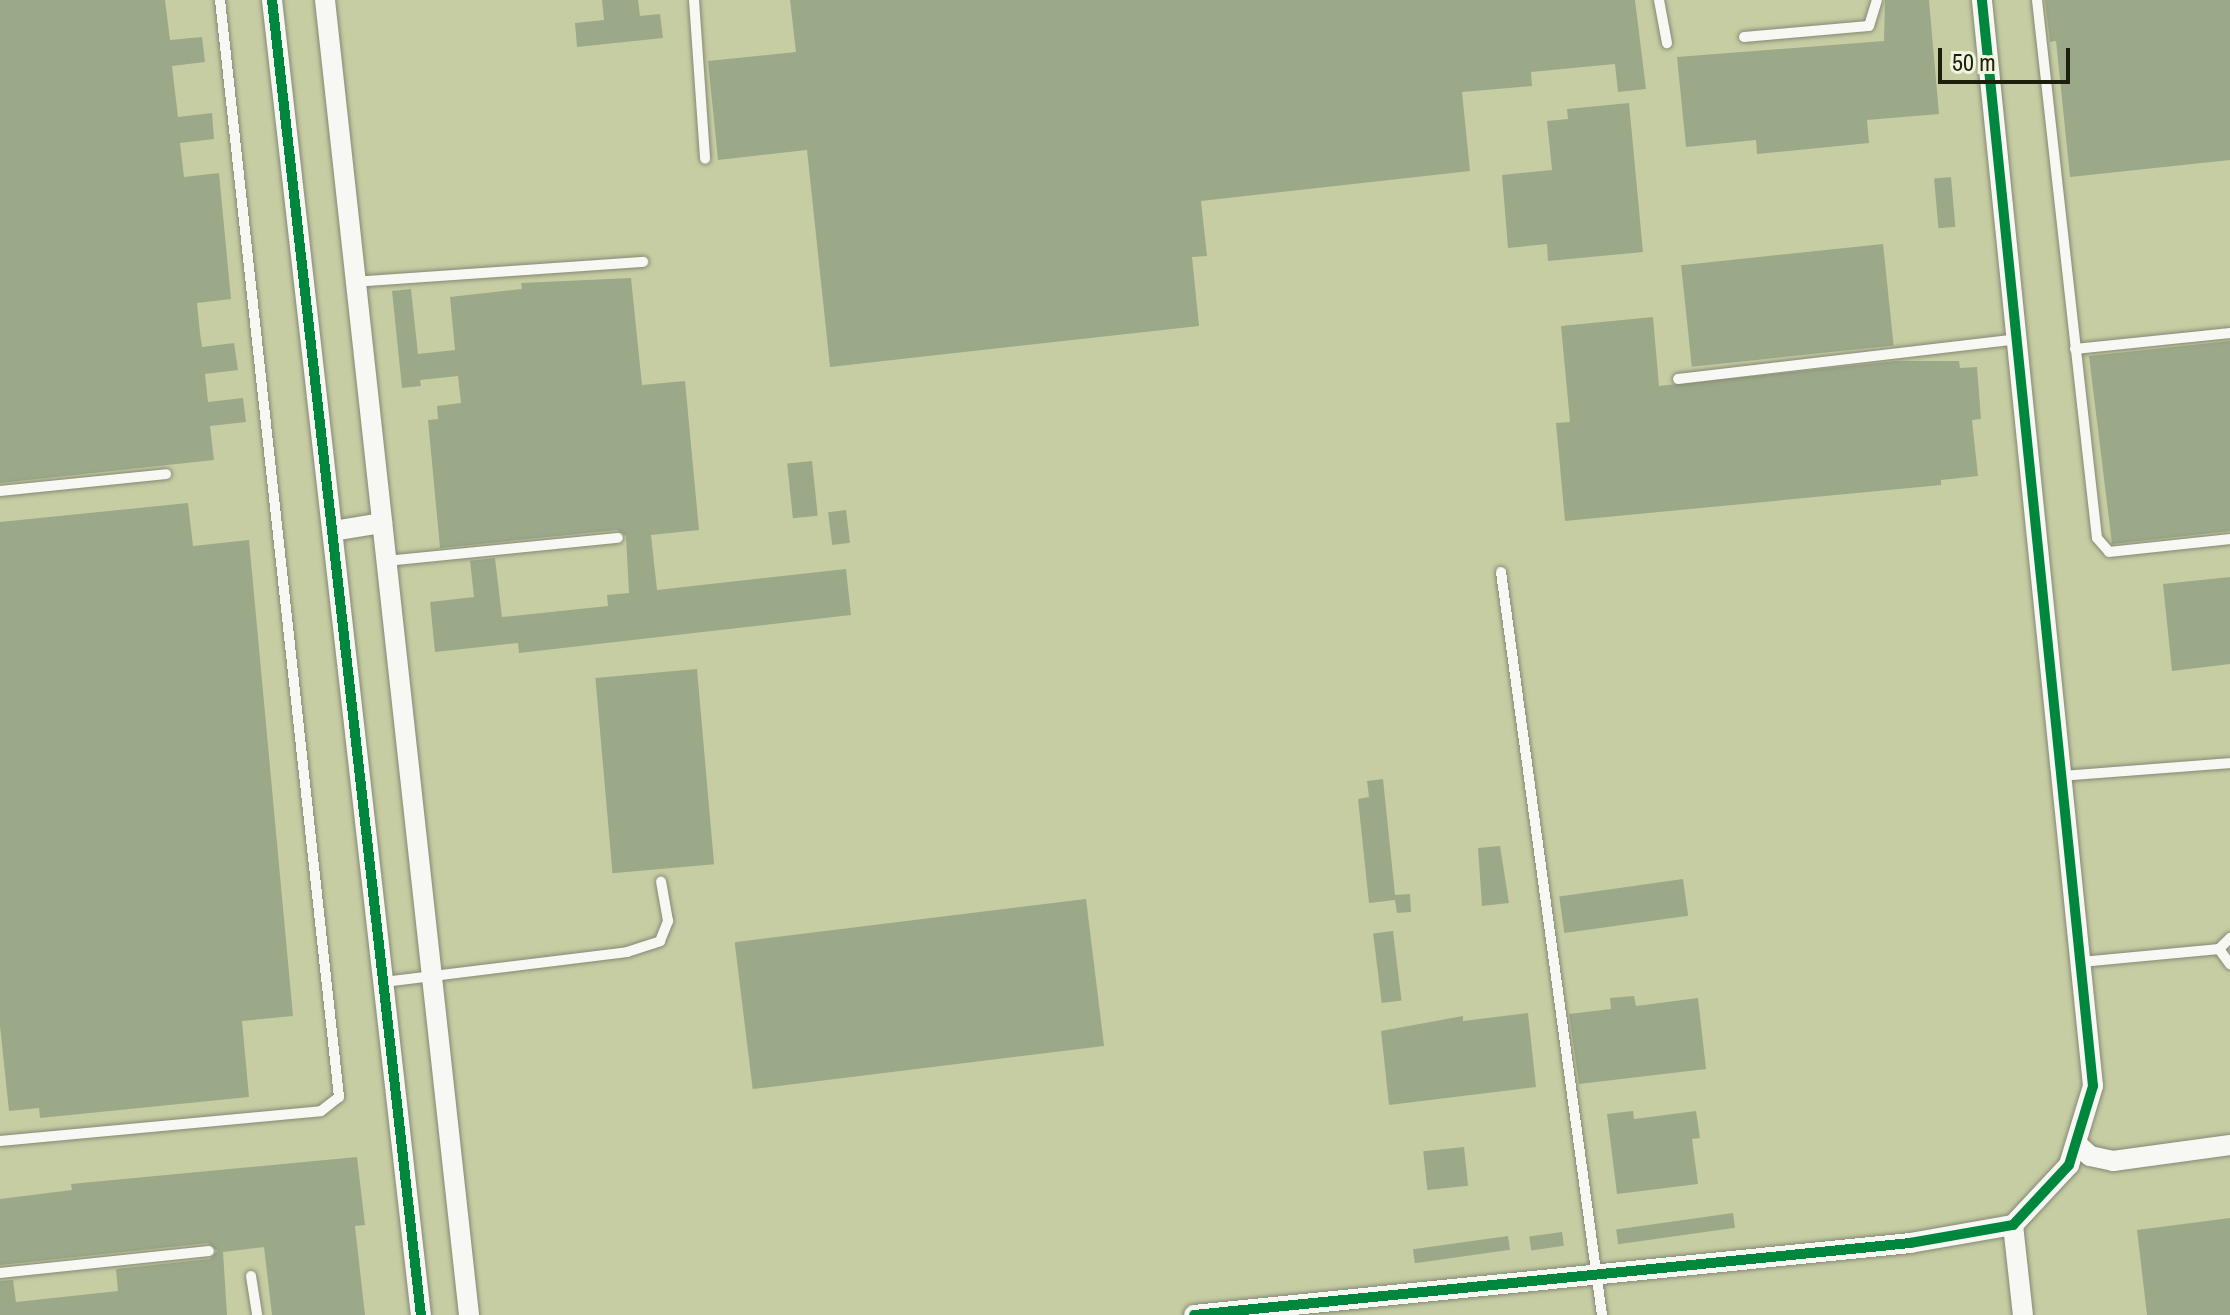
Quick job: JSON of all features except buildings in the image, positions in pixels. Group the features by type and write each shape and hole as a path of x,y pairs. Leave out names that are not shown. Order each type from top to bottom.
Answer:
{"street":[{"path":"272,0 421,1315"},
{"path":"325,0 469,1315"},
{"path":"1194,1315 1910,1243 2013,1225 2054,1182 2079,1146 2093,1086 1982,0"},
{"path":"333,531 382,523"},
{"path":"2079,1146 2090,1156 2113,1161 2230,1145"},
{"path":"2013,1225 2023,1315"}],"lane":[{"path":"0,1141 321,1111 339,1097 220,0"},
{"path":"694,0 705,159"},
{"path":"1659,0 1667,43"},
{"path":"1744,37 1869,26 1877,0"},
{"path":"2037,0 2097,538 2104,549 2230,539"},
{"path":"354,282 643,262"},
{"path":"2075,349 2230,333"},
{"path":"1678,379 2017,339"},
{"path":"0,491 166,474"},
{"path":"386,561 618,538"},
{"path":"1501,572 1602,1315"},
{"path":"2061,776 2230,763"},
{"path":"384,982 627,952 660,941 668,921 661,882"},
{"path":"2081,962 2219,949 2230,938"},
{"path":"2219,949 2230,964"},
{"path":"0,1273 209,1251"},
{"path":"251,1276 257,1315"}],"shaded area":[{"path":"0,0 2230,0 2230,1315 0,1315"}],"cycle path":[{"path":"272,0 421,1315"},
{"path":"1194,1315 1910,1243 2013,1225 2069,1165 2093,1086 1982,0"}]}
